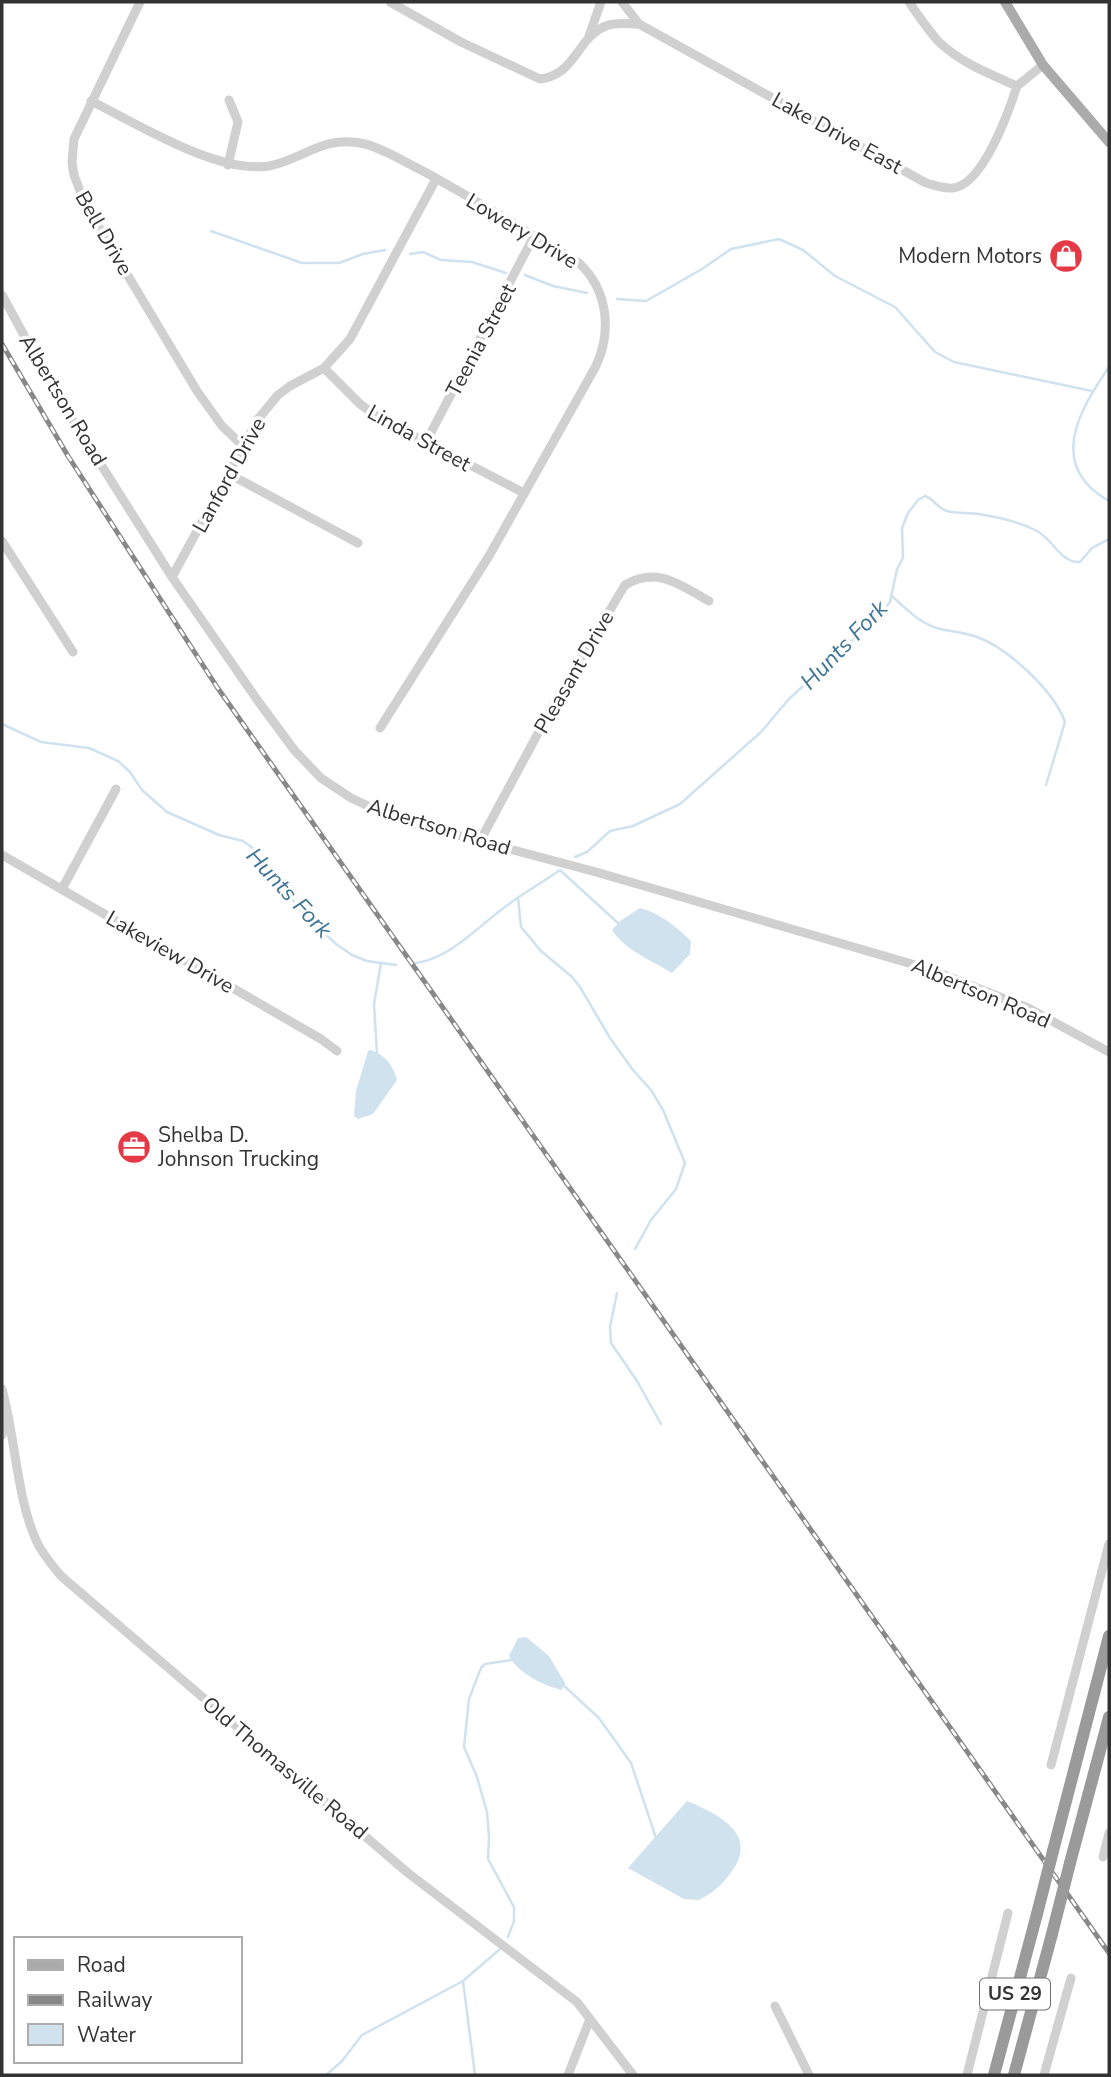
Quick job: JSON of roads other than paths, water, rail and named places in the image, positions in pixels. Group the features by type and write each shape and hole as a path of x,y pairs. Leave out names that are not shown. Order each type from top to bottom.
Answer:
{"highway":[{"name":"US 29","path":"994,2075 1109,1636"},
{"name":"US 29","path":"1014,2075 1109,1717"}],"main road":[{"path":"1005,2 1043,65 1109,142"}],"street":[{"name":"Bell Drive","path":"140,2 74,139 72,163 76,186 197,391 222,426 242,445"},
{"path":"390,2 461,42 540,79 552,78 567,67 597,31 608,25 639,24"},
{"path":"587,41 601,2"},
{"name":"Lake Drive East","path":"622,2 639,24 926,183 940,187 955,188 976,172 990,149 1017,86"},
{"path":"909,2 939,42 959,58 984,72 1017,86 1043,65"},
{"path":"228,164 237,122 229,100"},
{"name":"Lowery Drive","path":"91,101 190,149 228,164 267,166 281,163 315,147 343,141 381,149 534,236 579,264 593,279 602,301 606,334 596,366 464,598 380,728"},
{"name":"Lanford Drive","path":"172,578 258,419 278,395 324,368 350,339 436,179"},
{"name":"Teenia Street","path":"426,442 534,236"},
{"name":"Albertson Road","path":"2,295 55,392 172,578 257,701 295,751 321,778 351,798 379,811 917,965 1028,1009 1109,1052"},
{"name":"Linda Street","path":"324,368 360,404 378,417 524,493"},
{"path":"229,474 358,543"},
{"path":"2,541 73,652"},
{"name":"Pleasant Drive","path":"480,841 557,698 625,585 639,578 659,577 709,601"},
{"path":"62,889 116,789"},
{"name":"Lakeview Drive","path":"2,855 321,1039 337,1051"},
{"name":"Old Thomasville Road","path":"2,1389 28,1519 37,1542 61,1576 408,1873 577,2002 634,2075"},
{"path":"2,1435 8,1416"},
{"path":"1051,1765 1109,1544"},
{"path":"1103,1857 1109,1833"},
{"path":"967,2075 1008,1913"},
{"path":"1045,2075 1070,1978"},
{"path":"775,2006 809,2075"},
{"path":"568,2075 590,2019"}],"water":[{"path":"640,908 662,917 691,941 690,954 672,973 632,949 612,930 620,921"},
{"path":"371,1050 388,1061 397,1080 373,1114 358,1119 354,1116 356,1091 368,1051"},
{"path":"526,1637 549,1656 565,1683 562,1690 532,1678 513,1662 509,1656 518,1638"},
{"path":"687,1801 710,1812 731,1827 741,1846 739,1858 729,1876 699,1900 684,1899 628,1868"}],"waterway":[{"path":"211,231 302,263 339,263 363,254 385,250"},
{"path":"617,299 646,301 731,249 779,239 803,250 835,276 895,307 935,352 954,362 1092,391"},
{"path":"410,254 423,252 441,260 472,262 506,273"},
{"path":"525,275 553,286 587,293"},
{"name":"Hunts Fork","path":"1109,367 1087,402 1074,438 1078,472 1090,487 1109,501"},
{"name":"Hunts Fork","path":"575,857 587,852 610,831 633,826 680,804 761,732 789,699 880,615 890,602 897,569 903,558 902,528 908,513 918,500 925,496 947,511 986,515 1023,525 1043,535 1062,555 1073,561 1080,562 1092,548 1109,539"},
{"path":"891,595 915,617 929,625 977,637 1002,651 1028,672 1051,697 1065,722 1046,785"},
{"name":"Hunts Fork","path":"2,724 41,742 89,748 118,761 130,772 142,790 167,812 219,835 243,841 254,849 302,912 336,944 367,961 396,965"},
{"name":"Hunts Fork","path":"416,963 429,960 454,947 509,904 560,870 619,924"},
{"path":"518,898 521,927 541,951 580,987 610,1038 651,1090 663,1110 685,1163 676,1189 651,1220 635,1249"},
{"path":"377,1053 374,1004 381,963"},
{"path":"617,1293 610,1327 611,1343 637,1381 661,1424"},
{"path":"508,1937 514,1921 514,1907 488,1859 487,1812 477,1777 464,1747 469,1699 481,1668 485,1664 512,1660"},
{"path":"562,1684 599,1718 631,1763 656,1838"},
{"path":"326,2075 342,2061 362,2035 463,1981 500,1949"},
{"path":"463,1981 475,2075"}],"railway":[{"path":"2,344 68,456 217,687 1109,1953"}],"place":[{"name":"Modern Motors","path":"1066,256"},
{"name":"Shelba D. Johnson Trucking","path":"134,1147"}]}
